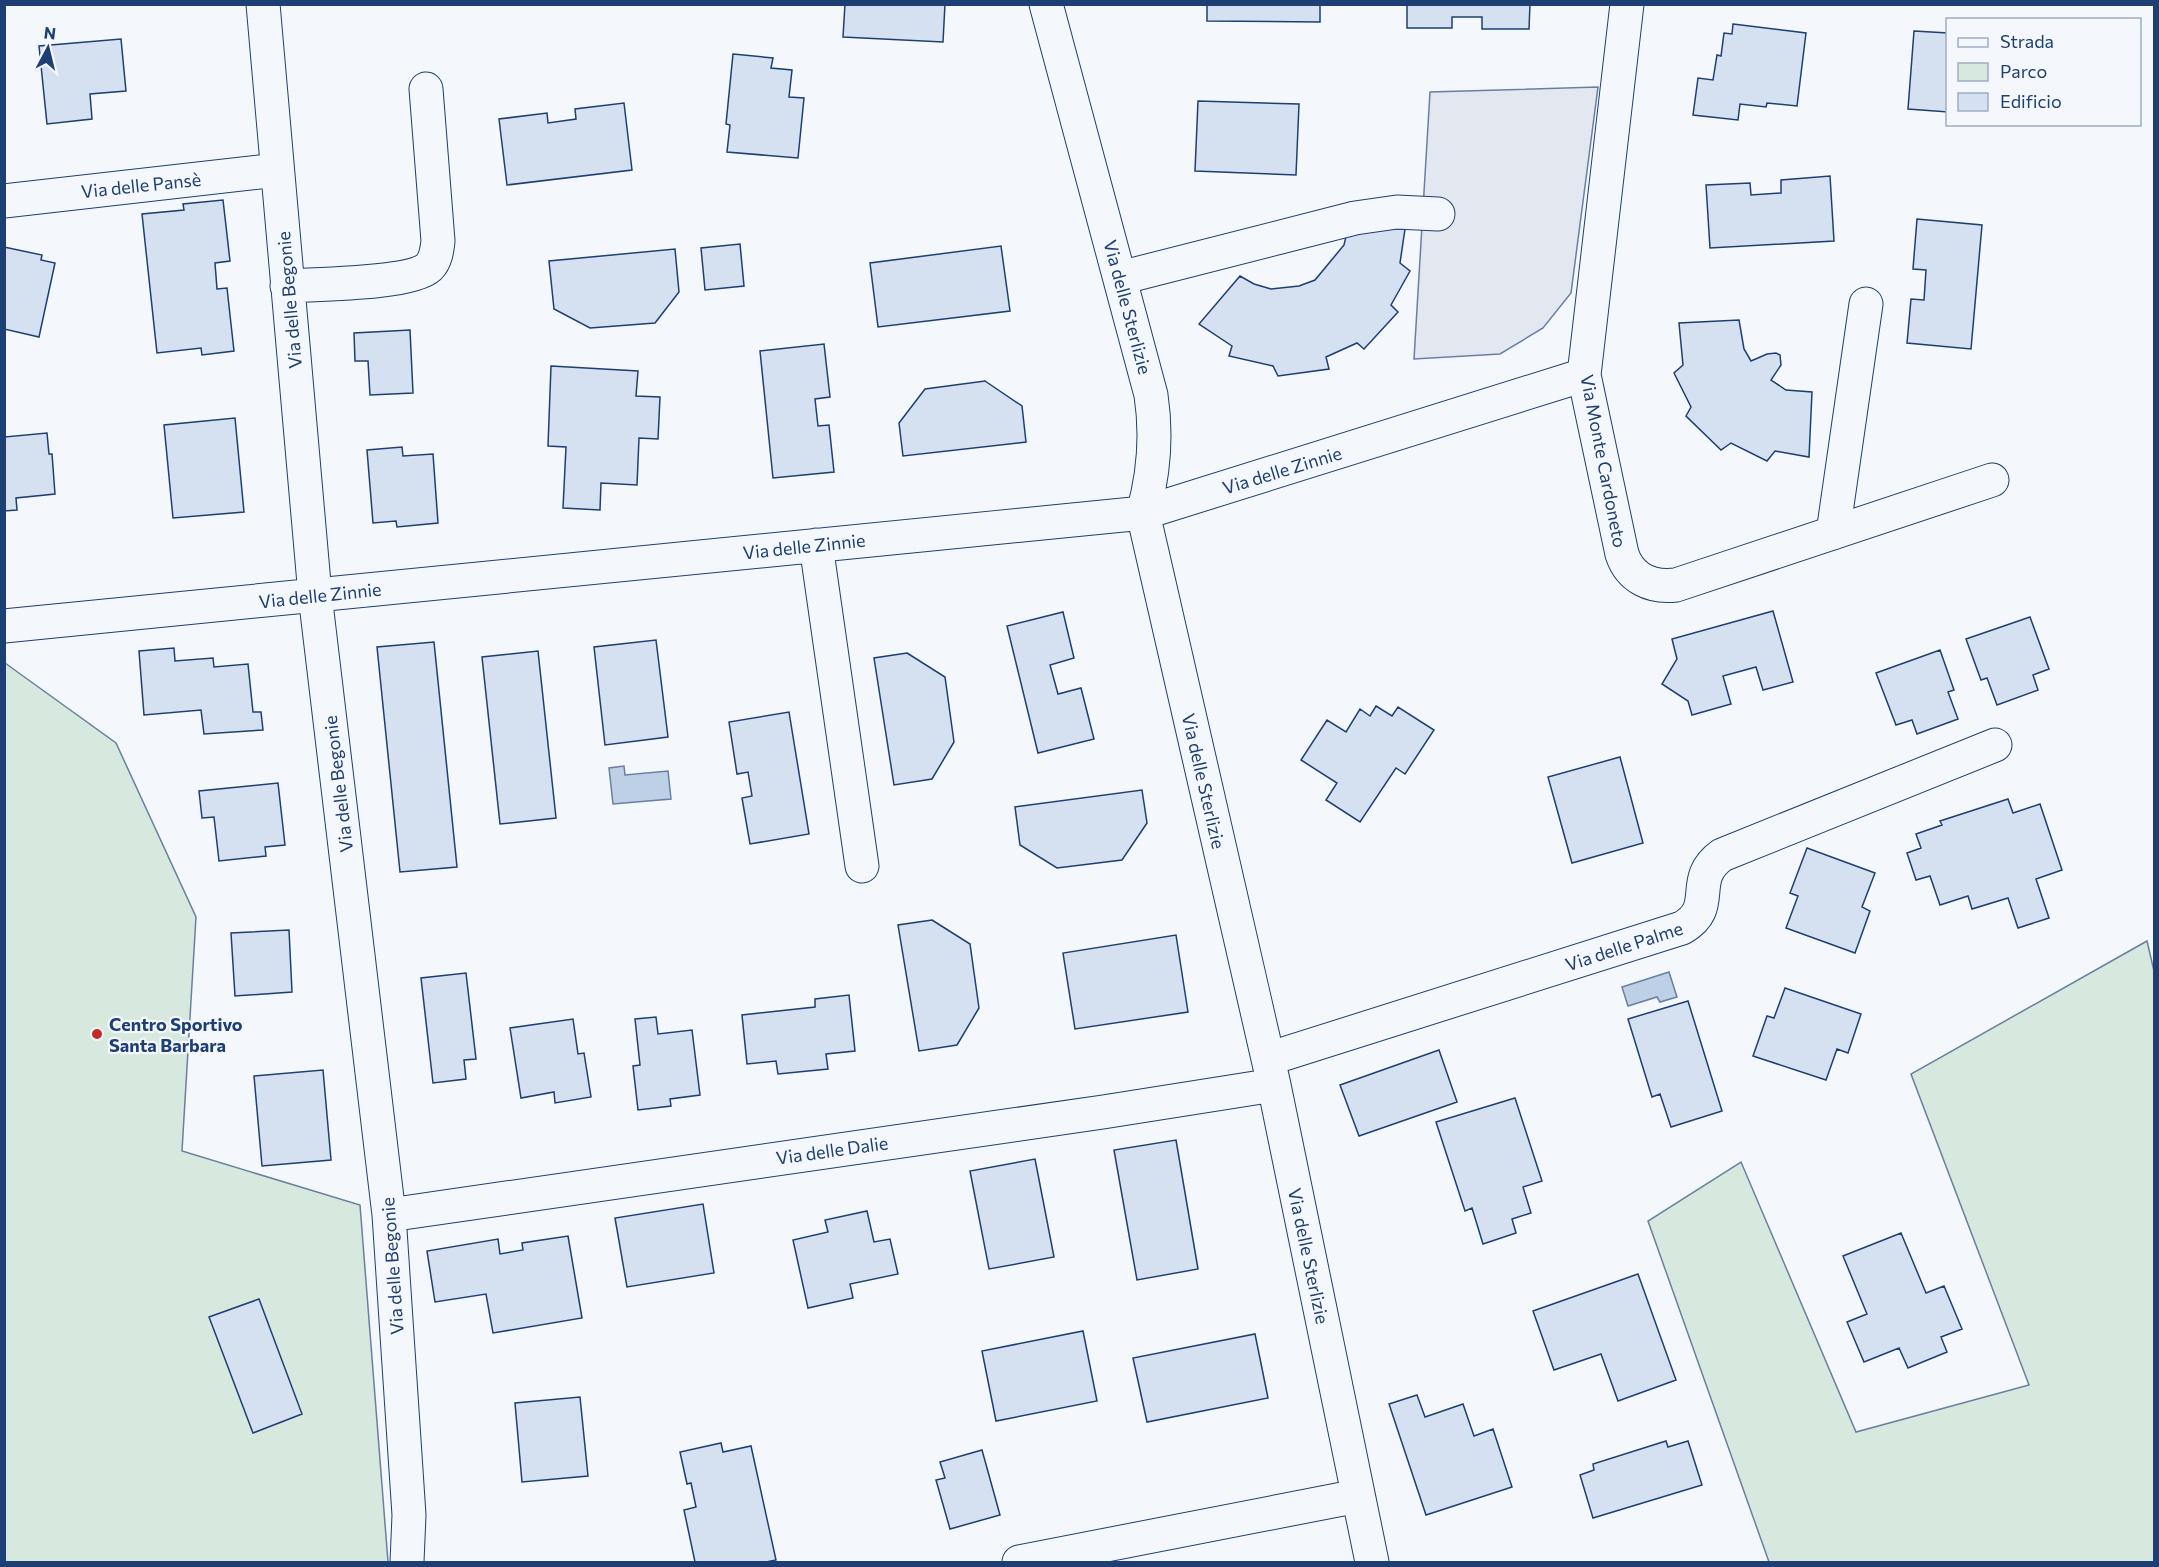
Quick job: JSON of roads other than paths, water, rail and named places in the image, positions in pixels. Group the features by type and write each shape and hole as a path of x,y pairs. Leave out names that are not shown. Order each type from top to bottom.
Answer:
{"street":[{"name":"Via delle Begonie","path":"263,4 315,595 389,1215 409,1515 407,1563"},
{"name":"Via delle Sterlizie","path":"1046,4 1153,407 1155,437 1153,462 1151,483 1143,513 1271,1072 1372,1563"},
{"name":"Via Monte Cardoneto","path":"1627,4 1584,375 1622,554 1632,572 1639,578 1656,585 1676,585 1992,480"},
{"path":"287,286 398,278 422,272 430,266 435,258 438,241 426,89"},
{"name":"Via delle Pansè","path":"4,201 277,170"},
{"path":"1120,278 1355,218 1397,212 1438,214"},
{"path":"1833,533 1866,304"},
{"name":"Via delle Zinnie","path":"4,626 1143,513 1584,375"},
{"path":"816,545 862,866"},
{"name":"Via delle Palme","path":"1271,1072 1682,928 1700,914 1703,903 1702,883 1706,872 1712,862 1722,855 1995,746"},
{"name":"Via delle Dalie","path":"389,1215 1103,1112 1271,1072"},
{"path":"1019,1563 1358,1496"}],"water":[{"path":"624,766 625,775 668,771 671,799 613,804 609,768"},
{"path":"1669,972 1677,997 1660,1002 1657,997 1628,1006 1622,987"}],"place":[{"name":"Centro Sportivo Santa Barbara","path":"97,1034"}]}
